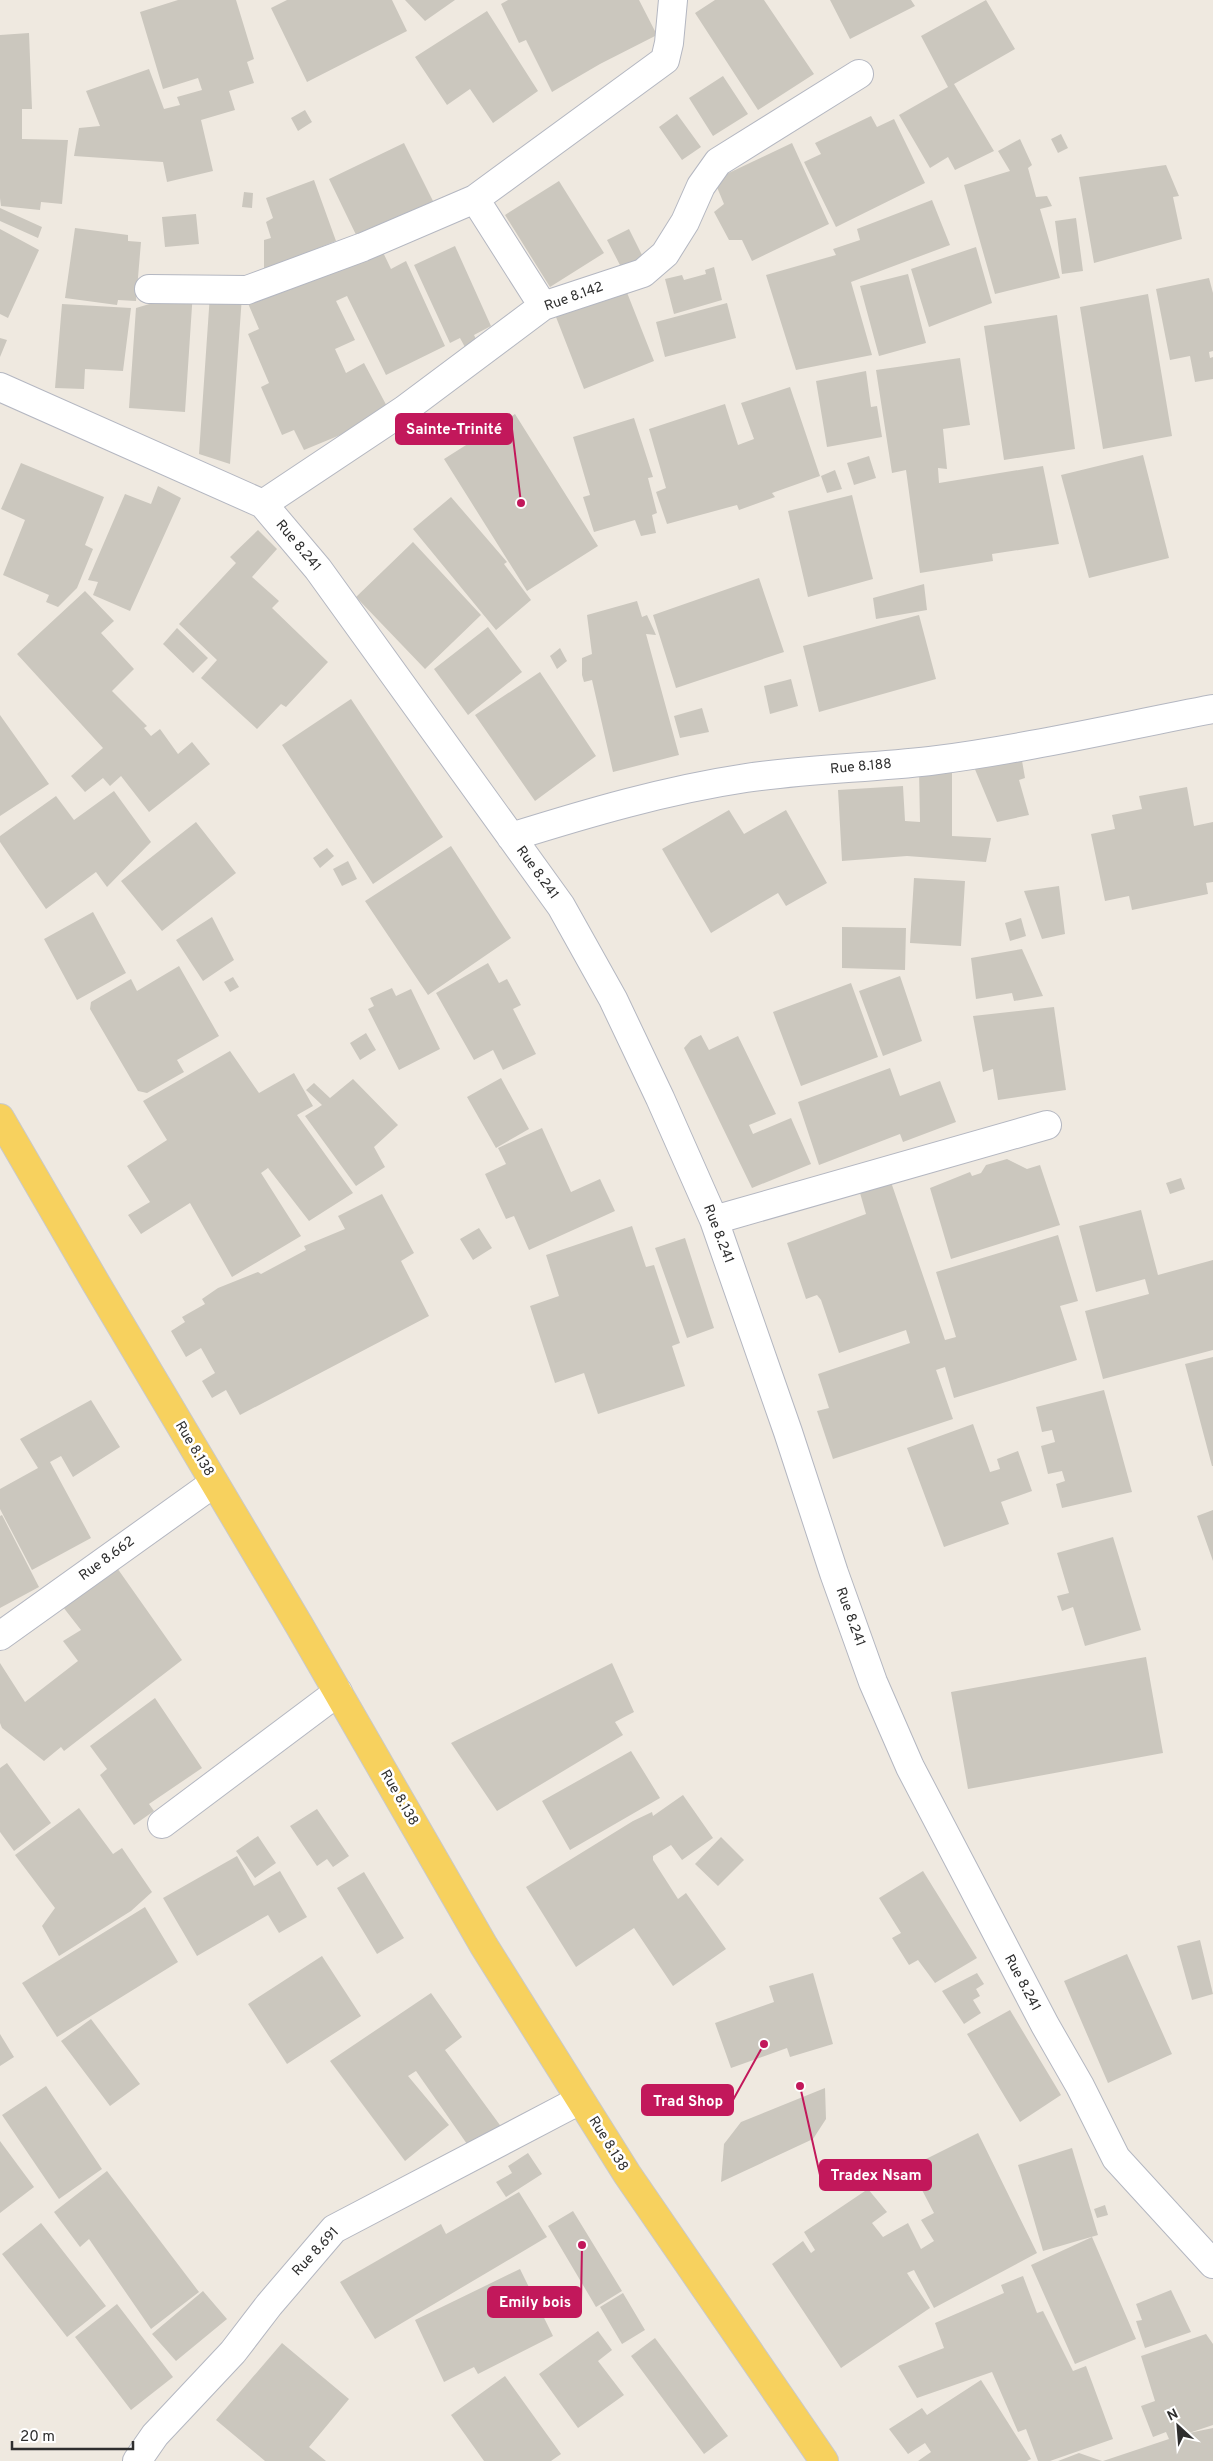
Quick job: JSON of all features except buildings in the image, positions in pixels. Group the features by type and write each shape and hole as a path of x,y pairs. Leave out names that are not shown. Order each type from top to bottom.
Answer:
{"main road":[{"name":"Rue 8.138","path":"0,1118 338,1692 484,1946 627,2174 824,2461"}],"street":[{"path":"149,289 247,290 363,247 475,199 665,60 670,43 673,0"},
{"name":"Rue 8.142","path":"262,504 404,410 543,306 643,273 666,254 685,222 701,186 718,162 859,74"},
{"path":"475,199 543,306"},
{"name":"Rue 8.241","path":"0,387 262,504 318,570 561,906 613,999 660,1098 714,1220 866,1664 910,1767 1045,2025 1080,2086 1116,2158 1213,2264"},
{"name":"Rue 8.188","path":"511,837 588,813 656,796 746,778 931,761 1049,742 1213,709"},
{"path":"714,1220 1047,1125"},
{"name":"Rue 8.662","path":"0,1636 214,1483"},
{"path":"162,1824 338,1692"},
{"name":"Rue 8.691","path":"137,2461 155,2435 234,2352 269,2304 334,2229 580,2100"}],"place":[{"name":"Sainte-Trinité","path":"521,503"},
{"name":"Trad Shop","path":"764,2044"},
{"name":"Tradex Nsam","path":"800,2086"},
{"name":"Emily bois","path":"582,2245"}]}
